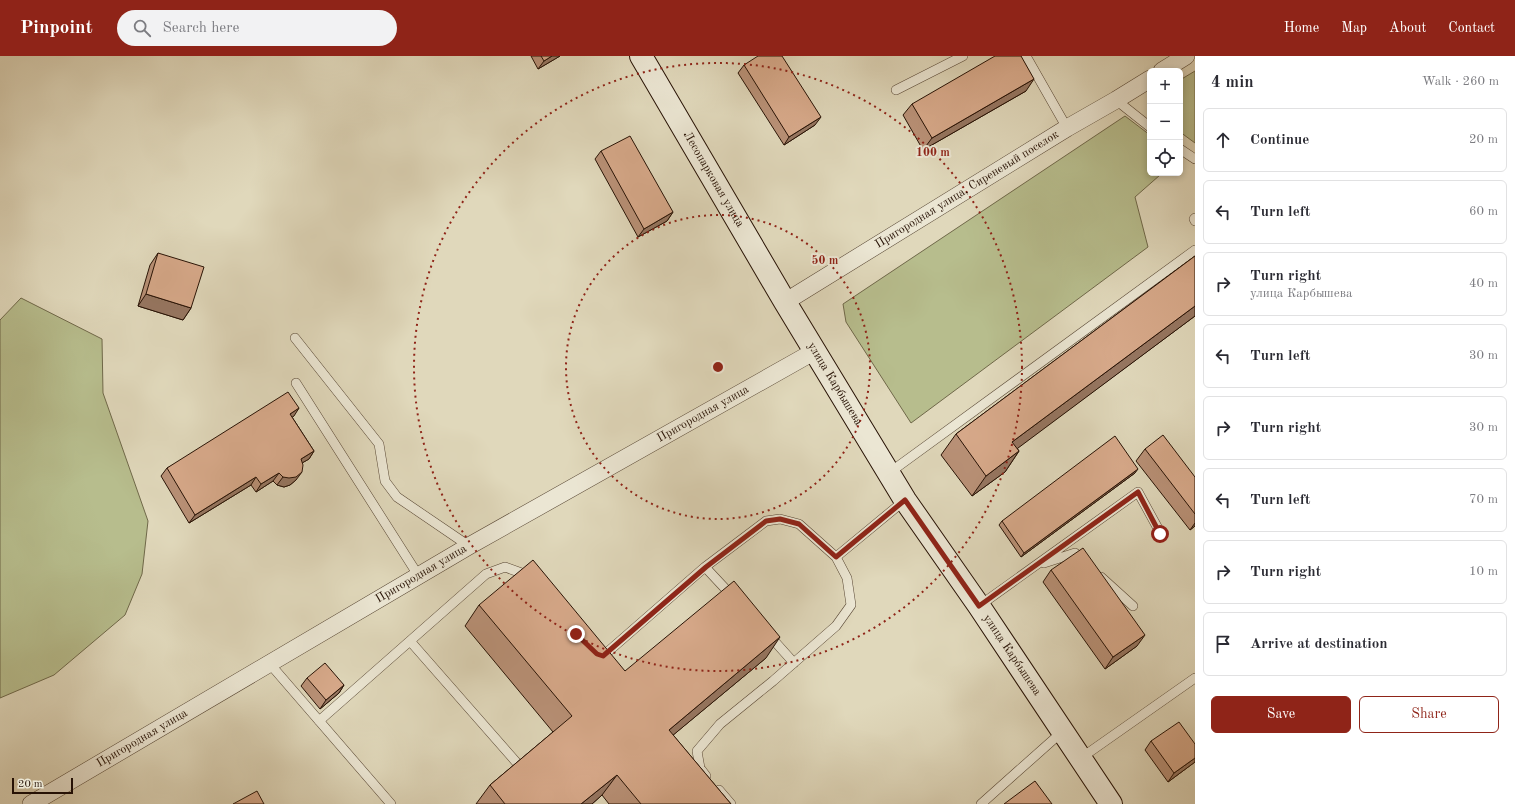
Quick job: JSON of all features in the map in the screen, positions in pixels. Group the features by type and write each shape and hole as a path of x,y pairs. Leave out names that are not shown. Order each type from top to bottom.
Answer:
{"main road":[{"name":"Лесопарковая улица","path":"641,56 785,302"},
{"name":"улица Карбышева","path":"785,302 905,500 979,606 1111,804"}],"street":[{"path":"1167,68 1186,56"},
{"name":"Пригородная улица, Сиреневый поселок","path":"785,302 1067,128 1147,81"},
{"name":"Пригородная улица","path":"31,804 270,664 418,575 815,351"}],"lane":[{"path":"896,90 963,56"},
{"path":"1026,56 1067,128"},
{"path":"1116,100 1147,124"},
{"path":"1183,151 1195,159"},
{"path":"889,473 1195,250"},
{"path":"295,338 379,444 386,481 397,497 469,546"},
{"path":"296,383 418,575"},
{"path":"979,606 1138,492 1160,534"},
{"path":"836,557 905,500"},
{"path":"592,649 597,654 603,656 706,567 766,521 780,519 799,524 836,557 847,578 851,605 836,626 720,724 697,751 700,768 731,804"},
{"path":"1035,566 1075,553 1133,606"},
{"path":"319,721 486,574 505,567 527,575 537,586"},
{"path":"706,567 737,601"},
{"path":"763,629 794,663"},
{"path":"410,641 532,781"},
{"path":"270,664 391,804"},
{"path":"1081,758 1195,678"},
{"path":"981,804 1062,731"}],"green space":[{"path":"1195,71 1195,143 1183,134 1183,78"},
{"path":"1125,116 1147,133 1147,176 1159,176 1135,197 1148,247 911,423 846,322 843,304"},
{"path":"21,298 102,339 103,393 148,521 142,574 125,615 54,675 0,698 0,320"}],"building":[{"path":"541,56 552,56 544,61"},
{"path":"758,56 782,56 821,117 789,137 744,65"},
{"path":"995,56 1021,56 1034,79 932,138 912,104"},
{"path":"630,136 673,212 644,229 601,151"},
{"path":"158,253 204,267 191,308 146,294"},
{"path":"1195,256 1195,306 1012,442 1019,451 986,476 956,434"},
{"path":"288,392 299,408 290,414 314,451 301,459 303,465 302,472 296,477 289,478 283,477 279,473 261,484 256,477 195,515 167,468"},
{"path":"1163,435 1195,477 1195,514 1145,449"},
{"path":"1115,436 1138,469 1024,553 1002,521"},
{"path":"1083,548 1145,635 1113,657 1051,570"},
{"path":"533,560 625,671 734,581 780,637 669,730 731,804 641,804 617,775 581,804 505,804 490,785 572,716 479,605"},
{"path":"325,663 344,685 326,700 307,678"},
{"path":"1179,722 1195,744 1195,758 1174,773 1151,741"},
{"path":"1035,781 1052,804 1004,804"},
{"path":"257,791 264,804 233,804"}],"route":[{"path":"576,634 597,654 603,656 706,567 766,521 780,519 799,524 836,557 905,500 979,606 1138,492 1160,534"}]}
